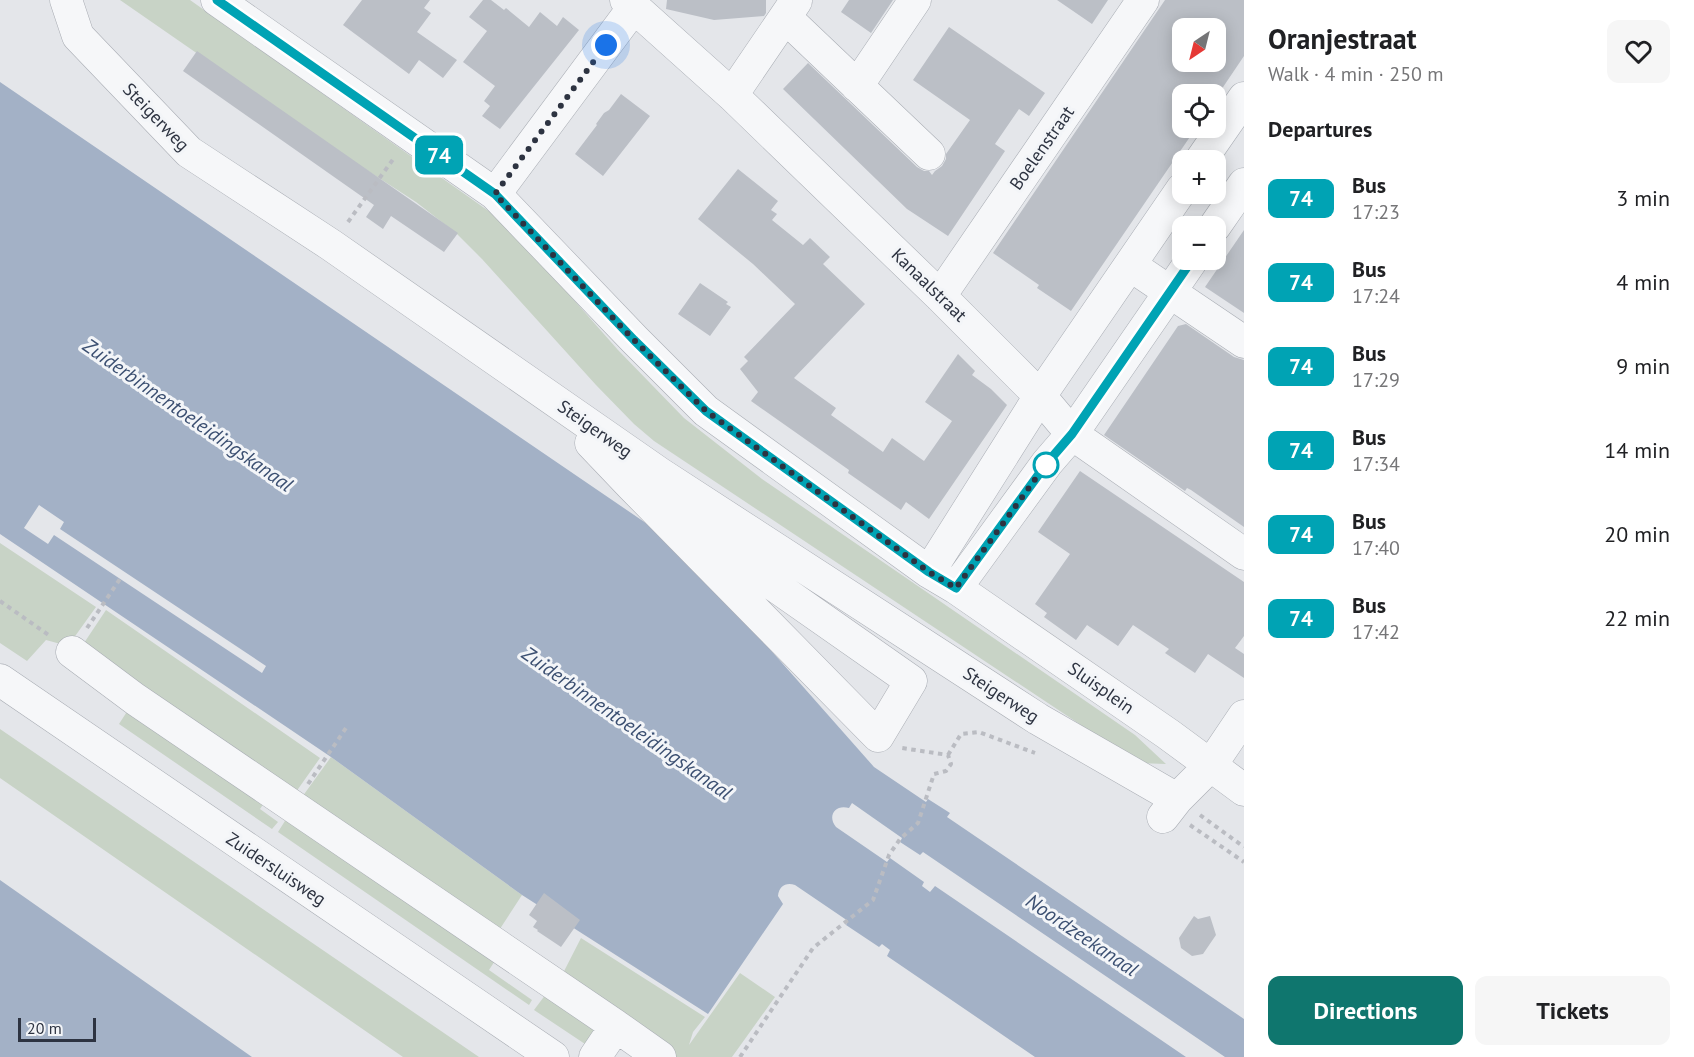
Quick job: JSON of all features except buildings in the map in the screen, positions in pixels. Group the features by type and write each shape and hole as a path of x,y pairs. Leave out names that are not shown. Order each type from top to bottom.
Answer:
{"street":[{"name":"Steigerweg","path":"66,0 78,36 189,152 332,245 659,473 1038,719 1170,808"},
{"name":"Sluisplein","path":"217,0 495,194 634,340 706,411 929,572 956,588 1168,734 1244,790"},
{"path":"857,86 915,0"},
{"name":"Boelenstraat","path":"940,296 1143,0"},
{"path":"495,194 630,4"},
{"name":"Kanaalstraat","path":"630,4 732,95 940,296 1040,396 1072,434 1244,554"},
{"path":"732,95 791,8 857,86 929,154"},
{"path":"1209,150 1244,98"},
{"path":"1222,216 1244,184"},
{"path":"929,572 1040,396 1172,204"},
{"path":"1130,265 1244,342"},
{"path":"956,588 1047,463 1072,434 1185,270"},
{"path":"545,394 631,484 878,736 912,681 631,484"},
{"path":"72,652 135,699 660,1057"},
{"name":"Zuidersluisweg","path":"0,680 553,1057"},
{"path":"1170,808 1210,765 1244,716"},
{"path":"595,1057 616,1026"}],"path":[{"path":"332,245 377,181"},
{"path":"99,611 120,579"},
{"path":"0,601 72,652"},
{"path":"303,791 348,726"},
{"path":"948,755 962,734 979,732 1044,756"},
{"path":"878,736 894,747 948,755"},
{"path":"740,1057 813,948 873,900 889,855 900,839 918,824 934,774 946,771 951,764 948,755"},
{"path":"1170,808 1244,847"}],"shaded area":[{"path":"120,0 190,0 507,224 618,350 684,418 762,479 1135,735 1166,764 1138,763 654,441 596,385 456,233 416,202 345,156"},
{"path":"0,543 96,607 68,646 46,640 27,661 0,643"},
{"path":"106,610 320,758 291,799 78,652"},
{"path":"130,707 266,800 260,809 278,822 272,829 119,724"},
{"path":"0,729 479,1057 403,1057 0,778"},
{"path":"331,757 522,895 494,938 297,804"},
{"path":"290,813 498,956 489,970 532,1000 529,1005 278,832"},
{"path":"581,938 705,1017 693,1032 689,1045 740,973 775,997 732,1057 672,1057 559,981"},
{"path":"549,990 601,1026 588,1046 534,1010"}],"water":[{"path":"0,82 678,545 874,767 926,802 928,799 950,813 947,817 1244,1019 1244,1057 1225,1057 923,852 920,855 900,842 902,838 852,803 849,808 836,809 832,815 836,827 887,862 890,858 924,882 922,886 930,892 935,886 1186,1057 1035,1057 887,956 890,950 882,944 879,947 846,925 848,921 792,884 780,890 778,896 783,904 708,1014 522,895 331,757 0,534"},
{"path":"0,880 252,1057 0,1057"}],"pier":[{"path":"39,505 64,522 60,529 266,666 262,673 54,535 48,544 24,528"}],"bus line":[{"name":"74","path":"217,0 495,194 634,340 706,411 929,572 956,588 1047,463 1072,434 1185,270"}],"route":[{"path":"606,45 495,194 634,340 706,411 929,572 956,588 1047,463 1046,465"}],"water label":[{"name":"Zuiderbinnentoeleidingskanaal","path":"188,415"},
{"name":"Zuiderbinnentoeleidingskanaal","path":"627,723"},
{"name":"Noordzeekanaal","path":"1082,935"}]}
